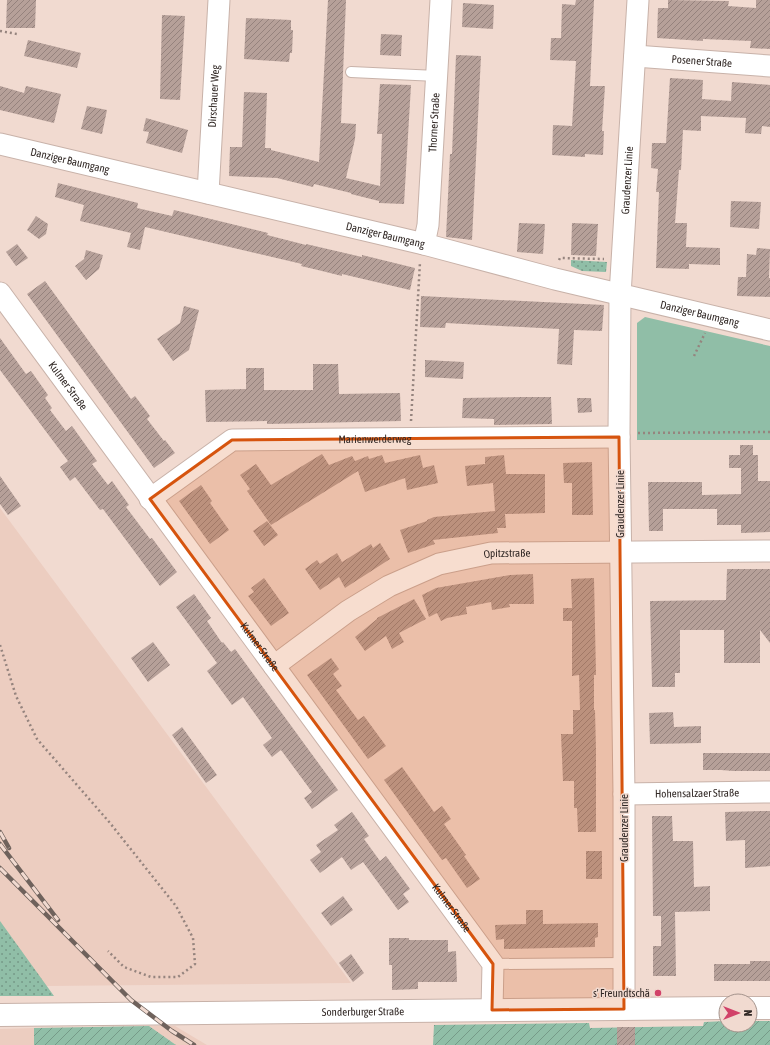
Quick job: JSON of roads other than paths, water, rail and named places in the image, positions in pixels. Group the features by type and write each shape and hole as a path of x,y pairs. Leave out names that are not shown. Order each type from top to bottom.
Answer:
{"street":[{"name":"Dirschauer Weg","path":"208,193 219,0"},
{"name":"Thorner Straße","path":"424,244 428,225 441,0"},
{"name":"Graudenzer Linie","path":"624,1009 624,794 619,435 620,295 638,0"},
{"name":"Posener Straße","path":"634,56 770,66"},
{"name":"Danziger Baumgang","path":"0,144 424,244 555,279 770,330"},
{"name":"Kulmer Straße","path":"0,293 492,964"},
{"name":"Marienwerderweg","path":"150,499 232,440 410,439 619,435"},
{"name":"Opitzstraße","path":"274,666 348,611 383,590 439,564 490,554 770,551"},
{"name":"Hohensalzaer Straße","path":"624,794 770,792"},
{"path":"492,964 492,1010"},
{"name":"Sonderburger Straße","path":"0,1016 718,1008"},
{"path":"758,1008 770,1008"}],"lane":[{"path":"351,72 437,76"},
{"path":"492,964 624,963"}],"railway":[{"path":"0,832 9,848"},
{"path":"0,844 58,920"},
{"path":"0,868 131,1000 172,1031 194,1045"}],"place":[{"name":"s' Freundtschä","path":"658,993"}]}
